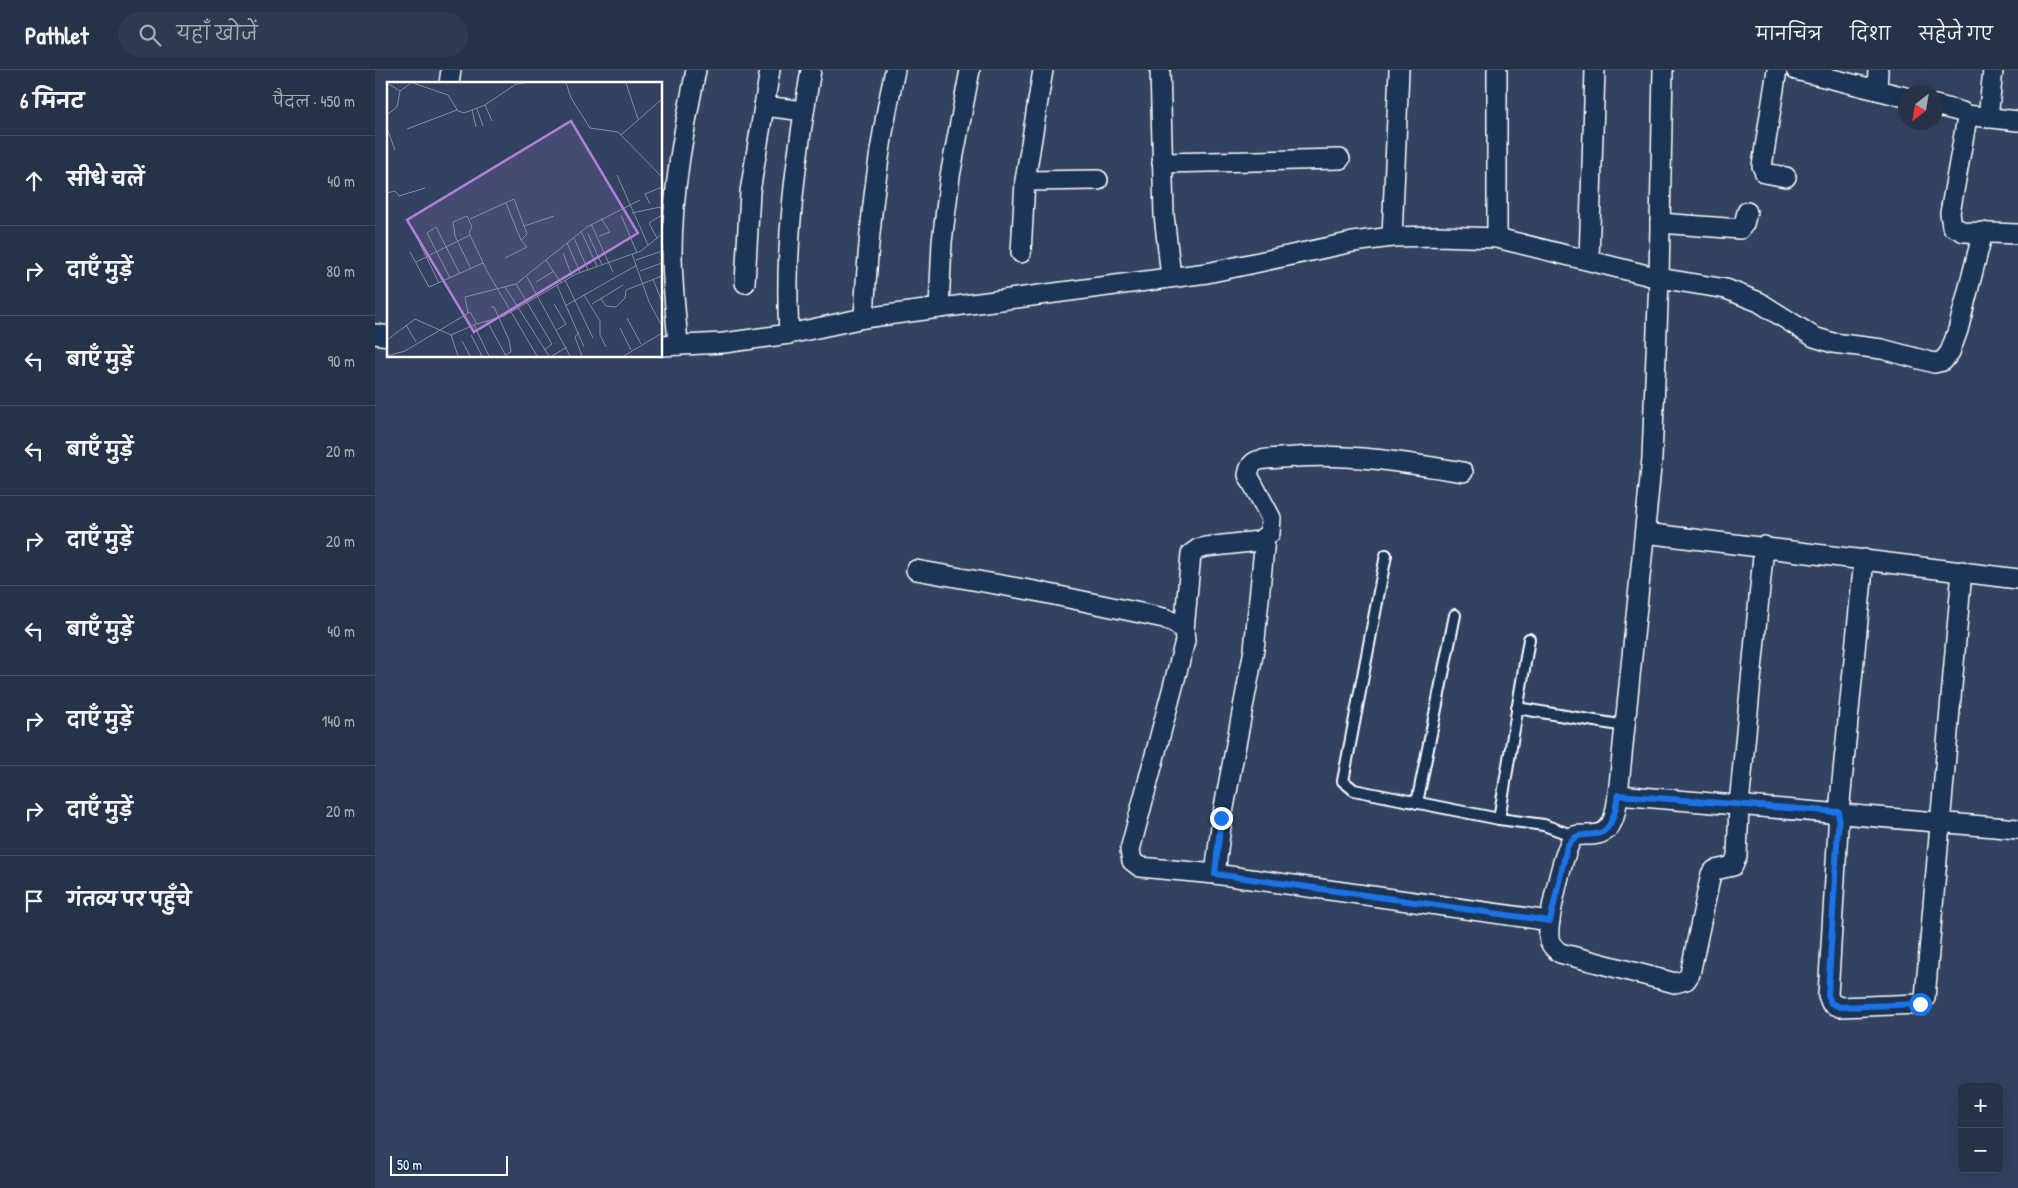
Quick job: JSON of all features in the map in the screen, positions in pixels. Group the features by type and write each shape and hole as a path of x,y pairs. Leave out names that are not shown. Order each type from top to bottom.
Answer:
{"street":[{"path":"697,70 668,219 672,252 670,345 724,343 789,334 863,318 1207,273 1353,242 1392,237 1497,238 1659,278 1726,289 1759,302 1802,331 1823,340 1882,349 1934,363 1946,358 1953,344 1983,232"},
{"path":"745,283 750,192 770,70"},
{"path":"789,334 787,295 789,252 804,111 811,70"},
{"path":"863,318 875,175 895,70"},
{"path":"939,308 942,242 949,185 970,70"},
{"path":"1021,254 1025,181 1043,70"},
{"path":"1160,70 1164,215 1171,277"},
{"path":"1392,237 1399,70"},
{"path":"1497,70 1497,238"},
{"path":"1589,260 1595,70"},
{"path":"1663,70 1655,396 1645,533 1618,795 1615,816 1608,829 1599,834 1574,836 1567,847 1550,921 1549,939 1553,948 1560,953 1675,983 1686,980 1692,964 1711,874 1715,870 1729,868 1736,862 1739,805 1764,546"},
{"path":"1777,70 1762,166 1765,173 1787,176"},
{"path":"1796,70 1898,95"},
{"path":"1877,90 1879,70"},
{"path":"1988,118 1993,70"},
{"path":"764,106 804,111"},
{"path":"1943,108 1966,115 2018,121"},
{"path":"1966,115 1967,123 1951,219 1956,229 1964,232 2018,234"},
{"path":"1162,162 1341,159"},
{"path":"1025,181 1098,180"},
{"path":"1660,224 1740,229 1744,224 1747,212"},
{"path":"1463,472 1378,459 1338,456 1299,456 1256,462 1250,468 1248,475 1271,518 1270,533 1259,541 1206,547 1198,549 1191,554 1184,630 1185,641 1130,850 1132,861 1140,867 1215,874 1550,921"},
{"path":"1645,533 1764,546 2018,579"},
{"path":"1215,874 1221,818 1254,650 1265,538"},
{"path":"1864,559 1839,812 1828,995 1831,1003 1840,1007 1920,1004 1925,998 1962,571"},
{"path":"916,570 1035,591 1164,618 1184,630"},
{"path":"1618,795 1839,812 2018,829"}],"lane":[{"path":"1386,555 1343,780 1354,790 1544,825 1574,836"},
{"path":"1417,803 1455,615"},
{"path":"1499,818 1529,640"},
{"path":"1517,708 1625,726"}],"route":[{"path":"1221,818 1215,874 1550,921 1567,847 1574,836 1599,834 1608,829 1615,816 1618,795 1839,812 1828,995 1831,1003 1840,1007 1920,1004"}]}
